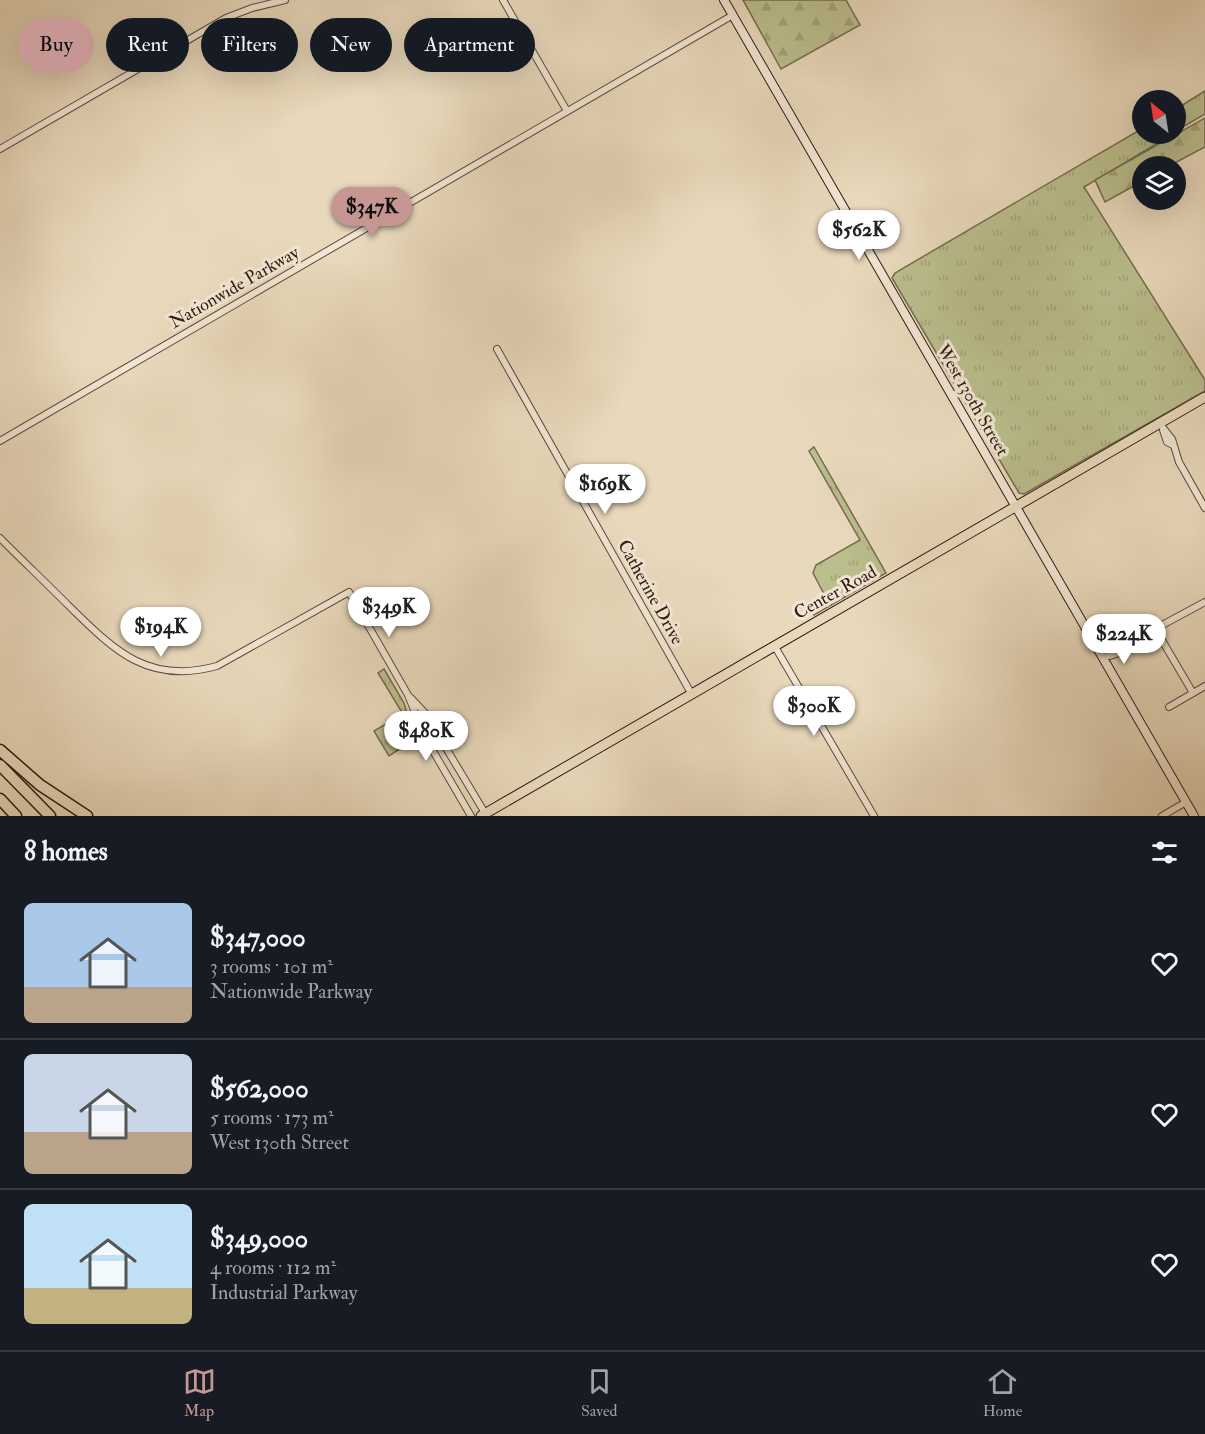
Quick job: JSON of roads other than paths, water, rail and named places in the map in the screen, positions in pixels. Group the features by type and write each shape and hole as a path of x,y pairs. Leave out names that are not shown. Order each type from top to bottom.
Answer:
{"highway":[{"path":"0,750 40,785 87,816"},
{"path":"0,765 50,816"},
{"path":"0,799 16,816"}],"main road":[{"name":"West 130th Street","path":"724,0 1017,508 1107,658 1194,816"},
{"name":"Center Road","path":"483,815 774,645 1162,427 1205,398"}],"street":[{"path":"0,149 226,18 252,8 285,0"},
{"path":"503,0 567,111"},
{"name":"Nationwide Parkway","path":"0,441 733,15"},
{"name":"Catherine Drive","path":"497,349 691,693"},
{"path":"1162,427 1167,442 1173,445 1205,508"},
{"path":"0,538 116,651 146,667 197,671 217,666 349,592 408,696 426,739 471,816"},
{"path":"1107,658 1120,648 1125,648 1205,602"},
{"path":"1156,630 1193,693"},
{"path":"774,645 874,816"},
{"path":"1169,707 1205,686"},
{"path":"408,696 425,713 483,815"},
{"path":"1162,816 1186,802"}]}
